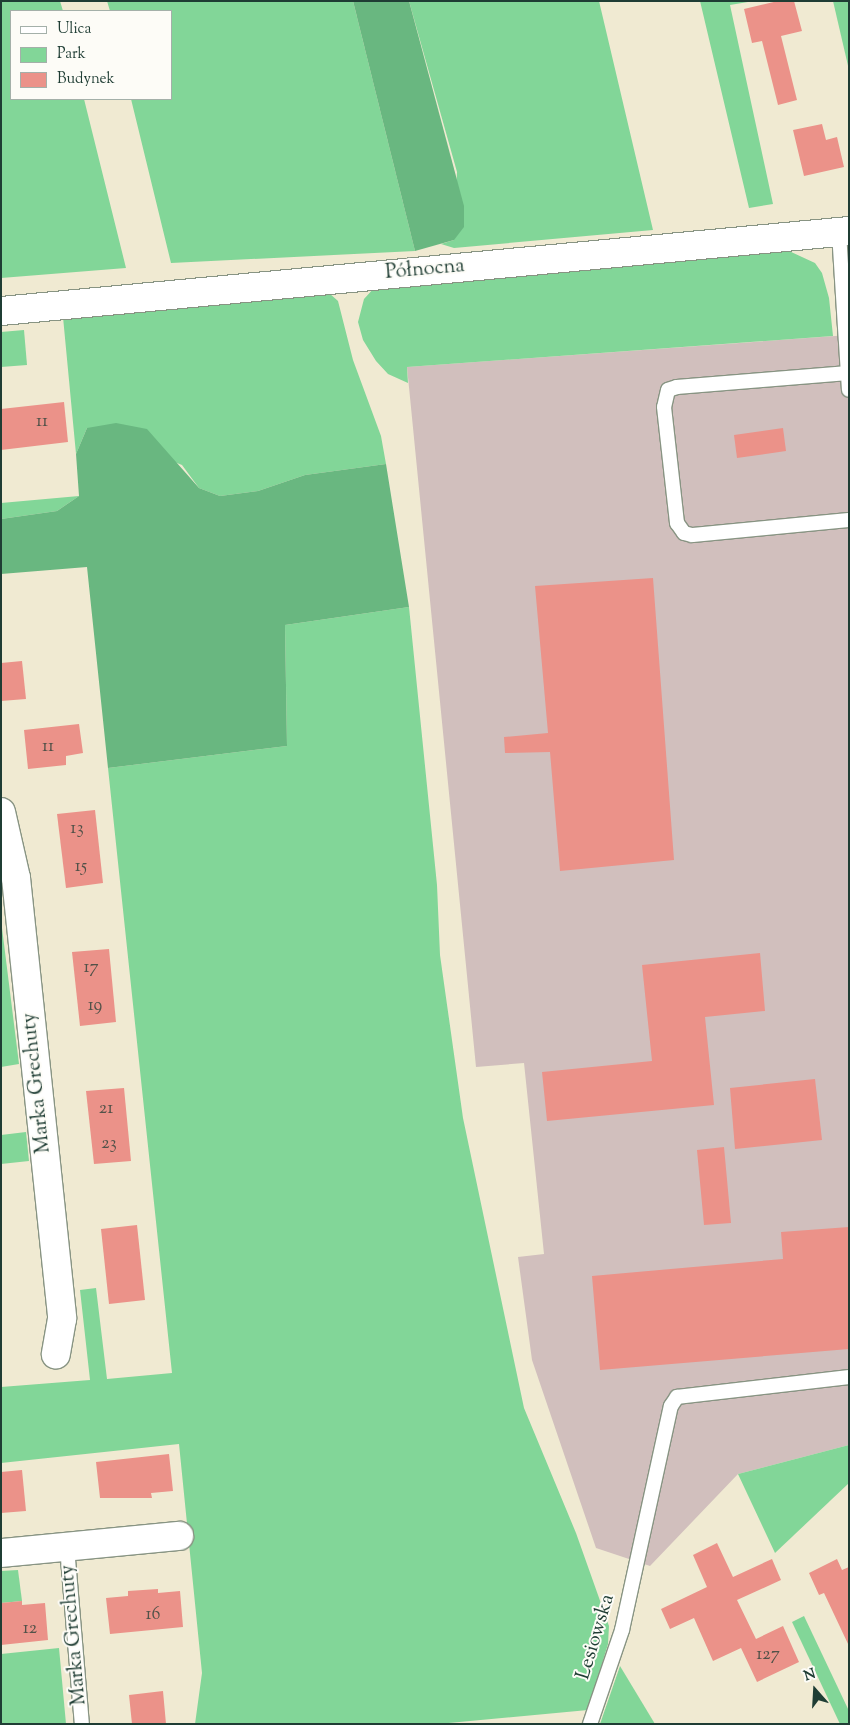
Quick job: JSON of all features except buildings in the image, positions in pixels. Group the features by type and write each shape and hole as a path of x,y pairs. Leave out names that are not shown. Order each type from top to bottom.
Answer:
{"street":[{"name":"Północna","path":"1,311 844,232"},
{"name":"Marka Grechuty","path":"1,812 16,878 62,1319 56,1354"},
{"path":"1,1553 179,1536"}],"lane":[{"path":"844,232 849,390"},
{"path":"848,373 676,387 668,390 664,407 677,523 684,533 692,535 849,520"},
{"name":"Lesiowska","path":"590,1724 622,1630 670,1406 677,1397 849,1377"},
{"name":"Marka Grechuty","path":"66,1547 82,1724"}],"shaded area":[{"path":"849,335 849,1445 738,1474 650,1566 596,1548 532,1360 518,1257 544,1254 524,1063 476,1067 407,367"}],"green space":[{"path":"1,1 60,1 63,10 10,10 10,100 84,100 126,268 1,278"},
{"path":"107,1 353,1 415,251 171,263 131,100 172,100 172,10 110,10"},
{"path":"353,1 409,1 464,206 464,227 454,240 415,251"},
{"path":"409,1 599,1 653,230 454,248 441,244 454,240 457,172"},
{"path":"700,1 754,1 730,5 773,204 749,208"},
{"path":"833,1 849,1 849,70"},
{"path":"789,251 815,263 822,273 829,298 833,336 407,367 408,383 388,374 376,361 363,340 358,322 364,299 375,287"},
{"path":"329,293 338,301 353,360 381,436 386,464 305,475 258,491 220,496 199,488 182,465 87,428 76,454 63,317"},
{"path":"24,330 27,365 1,367 1,332"},
{"path":"116,423 147,429 199,488 220,496 258,491 305,475 386,464 409,607 285,625 287,746 108,768 87,567 1,574 1,519 57,511 79,496 76,454 87,428"},
{"path":"79,496 57,511 1,519 1,503"},
{"path":"409,607 437,885 440,955 463,1118 524,1408 576,1533 609,1626 608,1644 588,1710 438,1724 195,1724 202,1673 179,1444 1,1463 1,1387 90,1380 80,1290 96,1288 107,1379 172,1373 108,768 287,746 285,625"},
{"path":"1,920 19,1064 1,1067"},
{"path":"26,1132 29,1161 1,1164 1,1135"},
{"path":"849,1445 849,1483 775,1553 738,1474"},
{"path":"18,1570 22,1601 1,1603 1,1571"},
{"path":"804,1616 849,1711 849,1724 840,1724 792,1622"},
{"path":"59,1648 66,1724 1,1724 1,1654"},
{"path":"620,1666 655,1724 600,1724"}]}
